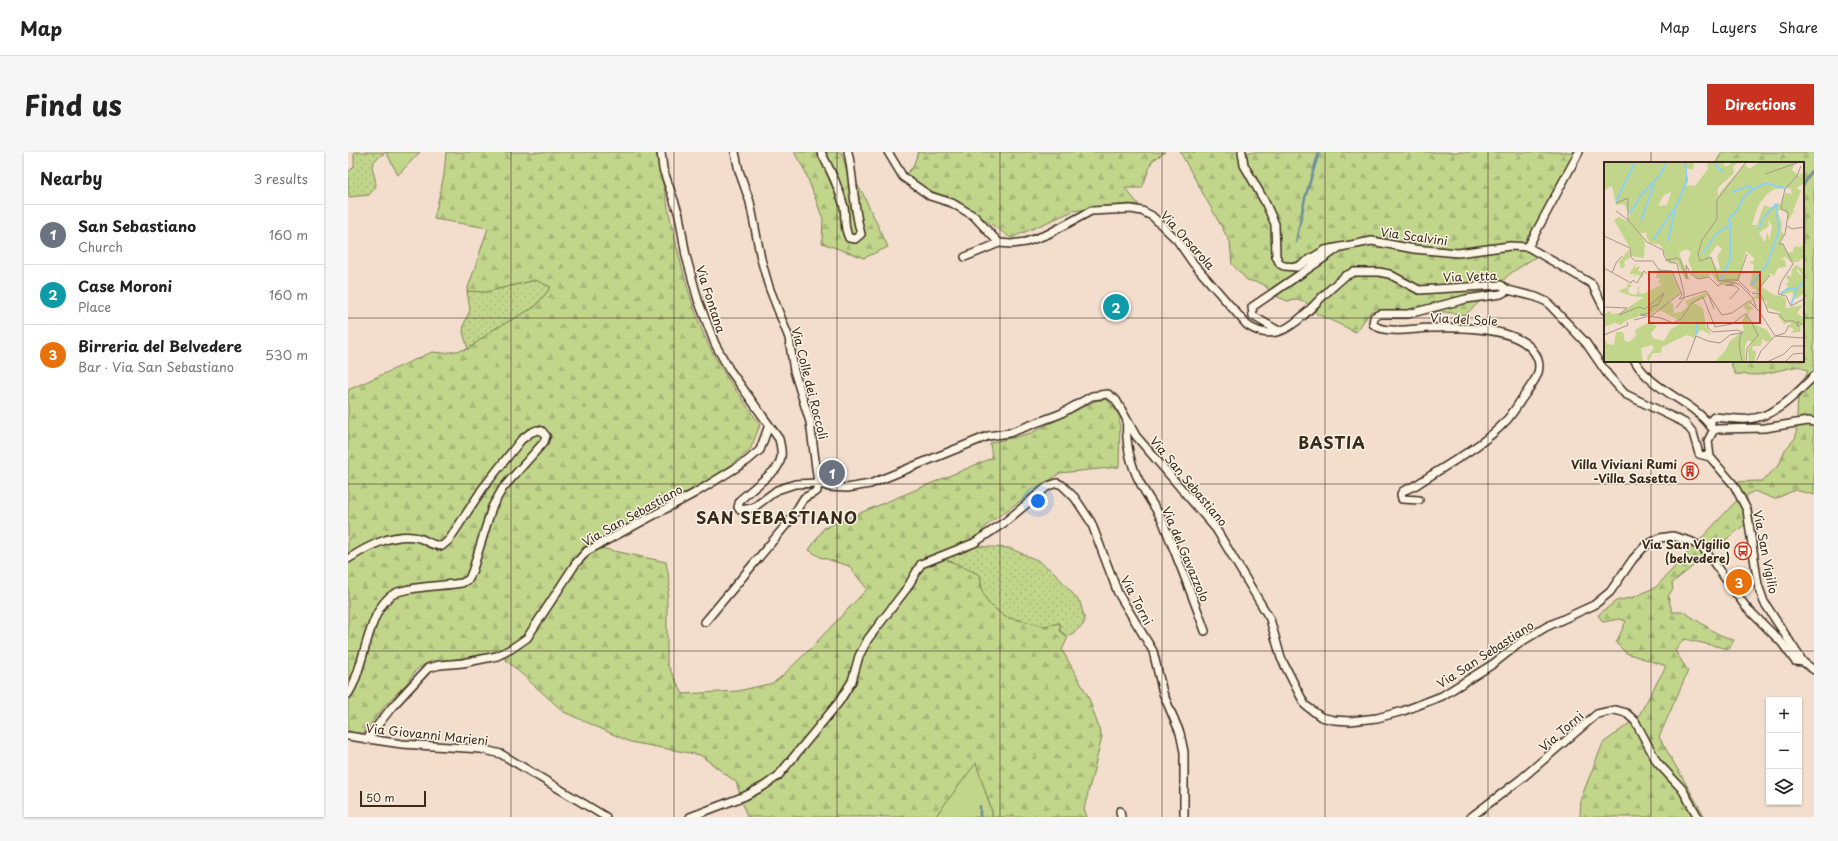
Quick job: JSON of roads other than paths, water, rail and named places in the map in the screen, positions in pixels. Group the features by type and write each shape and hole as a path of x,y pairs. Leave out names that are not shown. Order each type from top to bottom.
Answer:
{"street":[{"name":"Via Fontana","path":"661,152 663,169 679,215 686,256 698,300 715,344 729,368 777,437"},
{"name":"Via Colle dei Roccoli","path":"734,152 739,172 750,202 761,259 769,287 789,338 794,371 810,422 818,483"},
{"path":"821,152 837,184 844,209 845,230 849,238 856,239 861,234 857,221 853,172 848,152"},
{"path":"888,152 903,177 930,196 952,204 974,216 999,243 965,257"},
{"path":"1242,152 1244,165 1265,202 1275,224 1276,256 1280,264 1284,266 1297,267 1326,250 1340,247"},
{"path":"1528,247 1579,152"},
{"name":"Via Orsarola","path":"999,243 1011,244 1026,242 1048,234 1091,211 1131,209 1142,211 1152,216 1177,240 1194,263 1247,325 1255,331"},
{"name":"Via Scalvini","path":"1279,331 1253,316 1252,307 1340,247 1372,241 1414,249 1458,253 1510,246 1528,247 1592,284 1604,308"},
{"name":"Via Vetta","path":"1255,331 1266,333 1279,331 1290,327 1345,276 1354,272 1380,272 1389,274 1419,290 1501,285 1508,290 1536,297 1547,302 1586,343 1608,375 1625,394 1686,423 1693,433 1699,454 1710,457"},
{"name":"Via del Sole","path":"1419,500 1404,500 1402,499 1401,494 1403,491 1416,485 1490,436 1506,422 1536,379 1540,367 1536,357 1529,347 1515,336 1502,332 1432,328 1388,330 1376,327 1373,324 1374,317 1380,314 1408,314 1466,299 1500,294 1508,290"},
{"path":"1636,362 1640,370 1651,381 1701,416 1712,428 1765,428 1808,421 1814,422"},
{"path":"1710,457 1708,441 1712,428 1711,420 1714,417 1747,420 1764,415 1785,404 1814,376"},
{"name":"Via San Sebastiano","path":"777,437 782,449 780,463 776,469 740,500 738,507 740,510 753,508 777,490 795,484 818,483 829,487 847,488 870,484 988,436 1009,433 1060,414 1092,396 1108,394 1116,400 1136,436 1216,530 1270,619 1281,658 1305,705 1321,716 1334,720 1350,721 1377,718 1402,712 1442,696 1492,664 1521,642 1546,626 1594,605 1610,592 1633,559 1646,546 1660,538 1673,536 1690,541 1703,548 1746,607 1782,643 1795,661 1803,662"},
{"name":"Via del Gavazzolo","path":"1126,420 1127,448 1132,465 1137,477 1162,520 1187,580 1205,631"},
{"name":"Via San Sebastiano","path":"366,740 392,707 428,668 497,656 511,649 527,638 576,563 587,551 681,501 747,461 760,450 769,425"},
{"path":"348,559 359,552 389,539 401,537 420,539 434,546 442,546 448,540 483,488 522,440 530,433 537,430 542,431 546,436 544,442 503,488 492,507 469,579 462,583 399,591 379,608 372,622 356,681 348,694"},
{"name":"Via San Vigilio","path":"1710,457 1734,485 1747,510 1758,585 1764,602 1803,662 1814,670"},
{"path":"705,622 791,519 804,498 817,490 818,483"},
{"name":"Via Torni","path":"690,817 745,796 764,786 778,776 839,702 852,681 859,656 868,639 907,588 921,564 974,543 1005,522 1048,486 1057,483 1062,485 1084,509 1091,522 1118,593 1153,651 1163,693 1180,733 1184,752 1184,817"},
{"name":"Via Torni","path":"1471,817 1521,780 1597,714 1615,710 1626,713 1635,721 1657,762 1682,789 1698,817"},
{"name":"Via Giovanni Marieni","path":"348,736 366,740 481,749 501,754 606,817"}],"waterway":[{"path":"1296,242 1305,198 1319,152"},
{"path":"1804,184 1814,167"},
{"path":"980,806 980,817"}],"place":[{"name":"Case Moroni","path":"1116,307"},
{"name":"Villa Viviani Rumi -Villa Sasetta","path":"1690,471"},
{"name":"San Sebastiano","path":"832,473"},
{"name":"Via San Vigilio (belvedere)","path":"1743,551"},
{"name":"Birreria del Belvedere","path":"1739,582"}],"district":[{"name":"BASTIA","path":"1332,442"},
{"name":"SAN SEBASTIANO","path":"777,517"}]}
